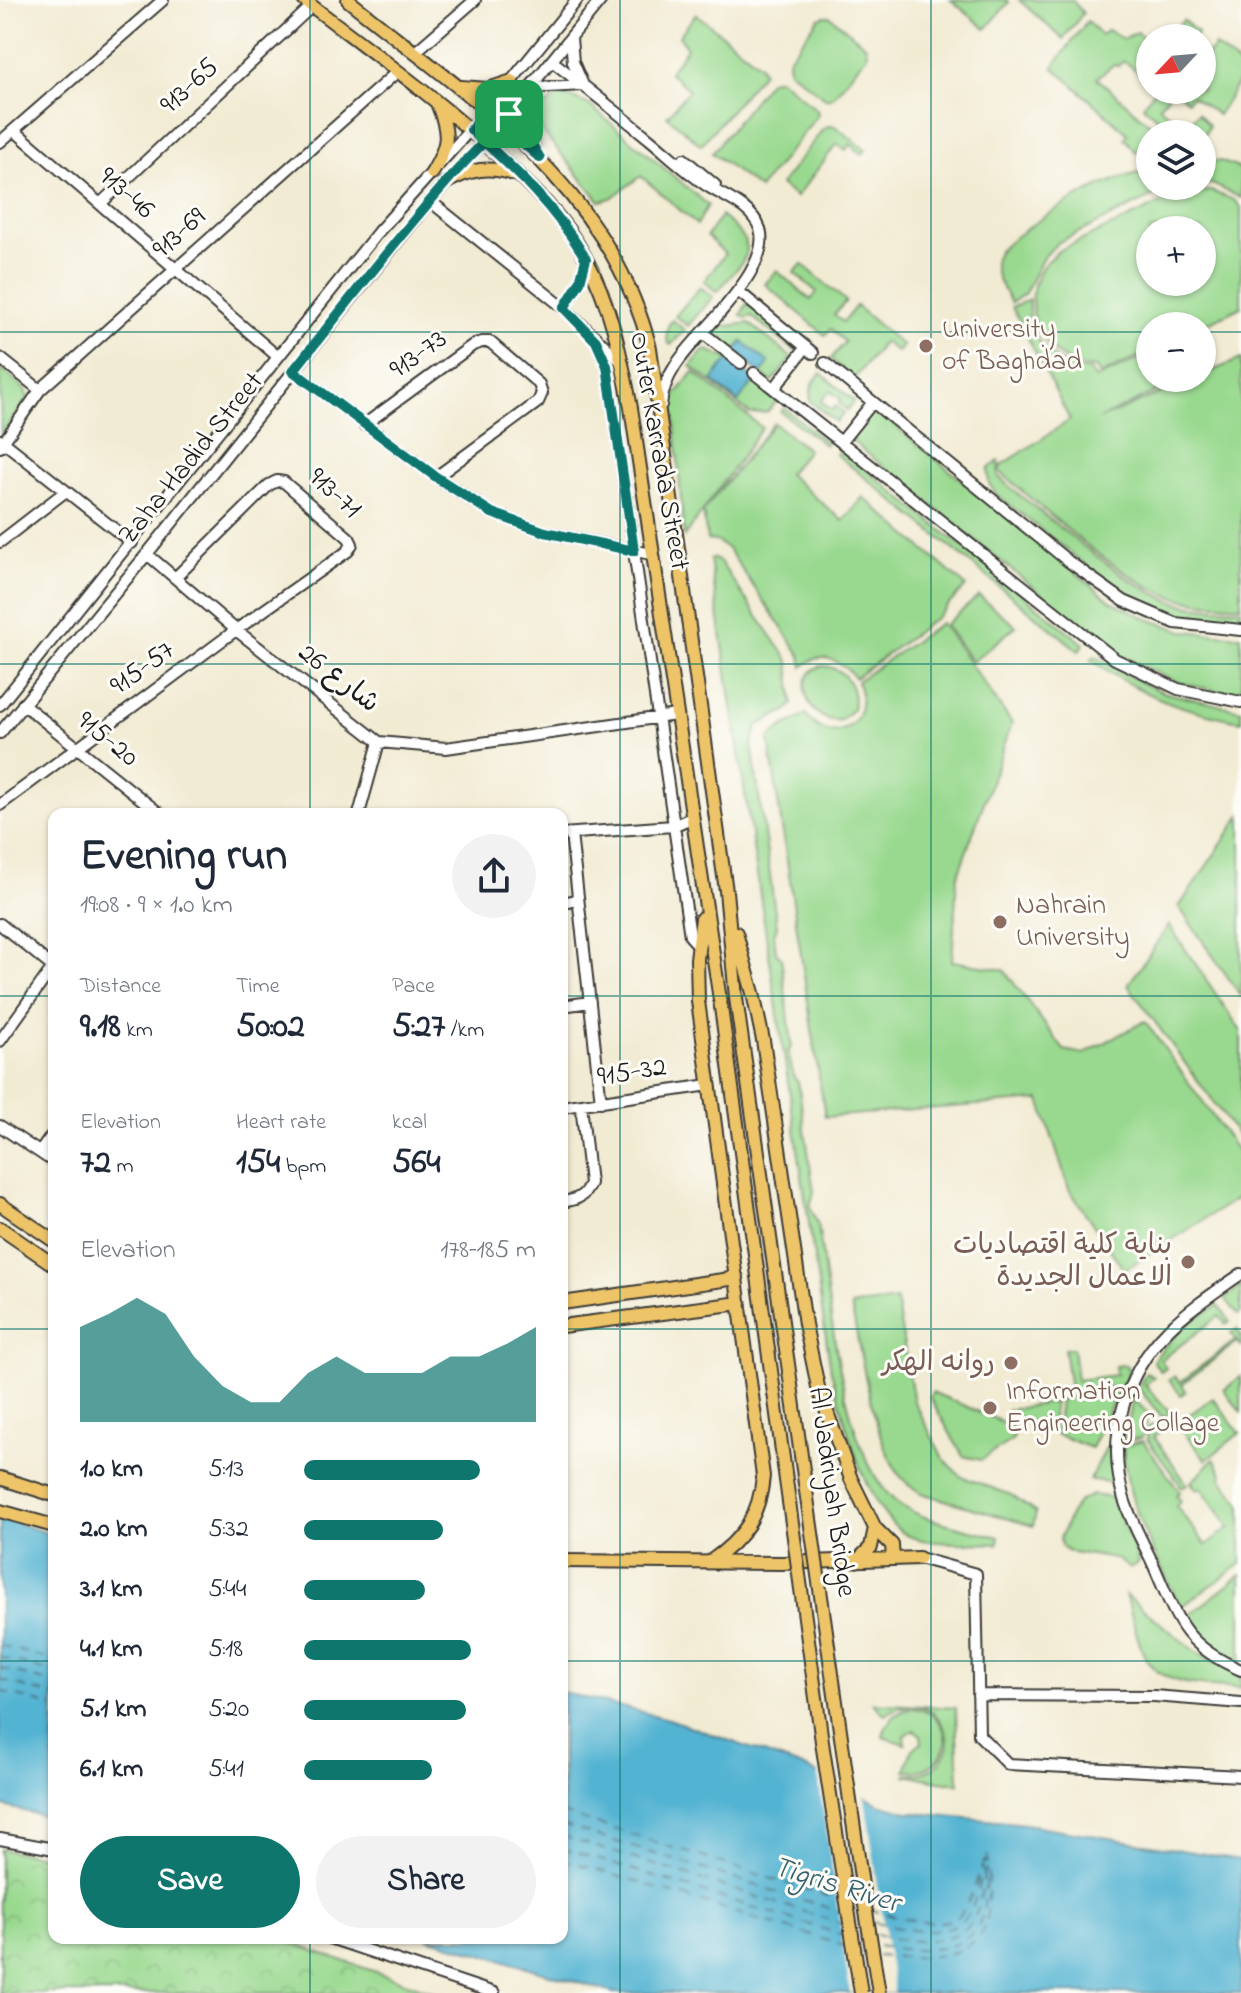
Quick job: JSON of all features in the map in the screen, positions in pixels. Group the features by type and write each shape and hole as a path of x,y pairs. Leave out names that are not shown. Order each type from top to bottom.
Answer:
{"main road":[{"name":"Outer Karrada Street","path":"348,0 487,111 540,158 605,241 631,291 650,348 726,891"},
{"name":"Outer Karrada Street","path":"308,3 436,100 480,147 521,177 564,223 586,259 614,327 622,362 704,895"},
{"path":"451,82 485,90 512,81"},
{"path":"528,90 524,120 527,134 540,158"},
{"path":"432,173 444,153 447,137 436,100"},
{"path":"445,183 474,169 489,168 521,177"},
{"path":"726,891 763,1040 813,1366 840,1453 875,1528 892,1545 893,1559"},
{"name":"Al Jadriyah Bridge","path":"726,891 736,998 879,1993"},
{"path":"704,895 697,987 762,1465 758,1507 747,1529 730,1548 711,1561"},
{"name":"Al Jadriyah Bridge","path":"704,895 825,1763 861,1993"},
{"path":"0,1204 48,1237"},
{"path":"0,1228 48,1261"},
{"path":"568,1302 737,1278"},
{"path":"568,1325 740,1303"},
{"path":"0,1478 48,1493"},
{"path":"0,1511 48,1524"},
{"path":"875,1528 919,1558"},
{"path":"857,1561 871,1547 875,1528"},
{"path":"568,1561 782,1563 919,1558"}],"street":[{"path":"0,142 163,0"},
{"path":"414,53 475,0"},
{"name":"Zaha Hadid Street","path":"0,705 4,692 132,543 378,232 487,111 577,0"},
{"name":"Zaha Hadid Street","path":"0,733 430,201 501,123 601,0"},
{"name":"913-65","path":"100,204 308,3"},
{"path":"571,37 573,62 583,85"},
{"path":"552,61 700,181 725,195 755,219 760,230 762,241 755,262 738,291 684,353 669,376 662,395 661,427"},
{"name":"913-69","path":"1,443 40,390 398,71"},
{"path":"528,90 583,85"},
{"name":"913-46","path":"15,131 277,356"},
{"path":"430,201 564,308 622,362"},
{"path":"564,308 580,282 586,259"},
{"path":"738,291 810,350 774,389"},
{"path":"703,333 741,363"},
{"path":"596,341 607,366 690,936 699,946"},
{"name":"913-73","path":"364,425 473,345 490,342 539,384 542,393 538,402 436,477"},
{"path":"0,358 40,390"},
{"path":"825,363 1068,561 1124,601 1175,623 1241,630"},
{"path":"293,371 436,477 492,513 545,532 651,554"},
{"path":"754,373 1115,659 1178,689 1241,702"},
{"path":"841,442 873,402"},
{"path":"1,443 132,543"},
{"name":"913-71","path":"176,577 269,485 277,481 284,482 349,538 352,544 348,551 236,630"},
{"path":"0,542 66,491"},
{"name":"شارع 26","path":"147,554 236,630 379,742 446,748 676,715"},
{"name":"915-57","path":"0,805 236,630"},
{"name":"915-20","path":"23,704 153,808"},
{"path":"361,808 379,742"},
{"path":"568,834 673,826 691,818"},
{"path":"568,845 578,900 601,1102"},
{"path":"568,902 578,900"},
{"path":"0,924 48,963"},
{"path":"0,1041 48,976"},
{"path":"568,1005 590,1002"},
{"name":"915-32","path":"568,1106 709,1085"},
{"path":"568,1201 586,1193 590,1183 581,1105"},
{"path":"0,1126 48,1158"},
{"path":"40,1152 48,1141"},
{"path":"1241,1274 1170,1327 1144,1358 1127,1389 1119,1425 1117,1454 1120,1484 1128,1512 1177,1618 1197,1645 1241,1670"},
{"path":"919,1558 976,1574 979,1735 1008,1764 1241,1776"},
{"path":"978,1695 1154,1696 1241,1703"},
{"path":"0,1839 48,1848"},
{"path":"348,1944 494,1993"}],"green space":[{"path":"951,0 1006,0 1009,2 986,29"},
{"path":"1019,0 1072,0 1083,13 1063,39"},
{"path":"696,14 759,64 763,72 701,145 667,116 689,90 669,72 687,48 679,36"},
{"path":"830,16 866,46 867,55 833,97 826,99 789,70 788,59 819,18"},
{"path":"1087,21 1101,35 1108,30 1123,39 1136,32 1136,70 1124,61 1118,66 1114,64 1097,78 1145,120 1136,120 1136,152 1125,138 1128,134 1053,67"},
{"path":"1216,47 1241,67 1241,78 1218,115 1203,104 1216,104"},
{"path":"780,79 817,110 818,115 759,189 712,153 770,80"},
{"path":"557,96 588,104 708,205 697,225 641,176 611,198 600,201 543,132 540,110"},
{"path":"1161,104 1159,106 1176,120 1160,120 1143,106"},
{"path":"1198,113 1204,120 1192,120"},
{"path":"835,126 866,150 862,154 850,144 846,150 837,144 796,197 780,185 823,129"},
{"path":"1216,161 1241,169 1241,198 1216,186"},
{"path":"1136,174 1136,200 1145,200 1057,243 1042,259 1025,293 1011,303 996,271 998,251 1070,201"},
{"path":"1216,193 1234,200 1241,207 1241,307 1216,319 1216,312 1136,312 1136,358 1100,375 1096,368 1072,363 1060,355 1042,335 1036,322 1032,296 1035,282 1043,266 1058,251 1168,200 1216,200"},
{"path":"721,216 747,245 743,261 717,292 704,281 725,254 707,236"},
{"path":"802,264 846,301 834,315 843,322 856,306 903,346 897,352 884,342 854,379 831,359 845,342 831,329 825,335 765,284 777,271 811,300 817,292 794,273"},
{"path":"700,287 713,297 688,326 675,316"},
{"path":"1029,299 1032,325 1044,348 1065,364 1090,370 1096,379 1136,360 1136,392 1155,392 1100,419 1163,392 1216,392 1216,369 1241,359 1241,606 1185,600 1147,585 1102,557 999,471 1001,466 1070,420 1012,307"},
{"path":"747,303 799,348 796,352 751,316 746,318 741,315"},
{"path":"672,320 685,330 671,345 667,334"},
{"path":"749,323 792,358 772,382 761,374 742,342 734,352 713,335 723,324"},
{"path":"707,350 729,359 738,402 755,380 778,400 767,412 750,414 691,366"},
{"path":"0,368 25,389 28,398 1,435"},
{"path":"694,372 762,428 684,537 673,398"},
{"path":"821,373 854,401 847,410 839,403 841,399 830,391 821,401 832,410 836,406 844,413 836,422 810,401 812,384"},
{"path":"784,408 827,442 825,445 781,412"},
{"path":"874,409 1111,601 1183,631 1241,636 1241,696 1180,683 1117,655 848,438"},
{"path":"774,423 808,450 788,474 843,521 863,497 966,586 937,617 855,678 830,659 816,659 803,667 801,656 728,549 716,541 707,540 703,511"},
{"path":"840,449 1084,644 1079,651 836,454"},
{"path":"999,461 998,476 1013,490 1120,573 1166,599 1186,605 1241,609 1241,623 1176,617 1119,591 998,496 989,484 988,469"},
{"path":"712,558 720,562 789,661 793,704 788,710 758,725 752,744 777,927 774,934 776,952 781,957 792,1045 788,1052 794,1078 798,1082 814,1192 810,1206 818,1225 833,1331 850,1413 877,1480 896,1502 931,1519 999,1537 998,1544 928,1541 900,1531 871,1493 843,1414 831,1371"},
{"path":"979,596 1016,626 972,662 945,625"},
{"path":"941,623 1012,723 957,878 952,961 1004,970 1064,1050 1084,1054 1145,1021 1241,1156 1241,1196 1124,1270 1069,1189 1040,1100 825,1117 769,740 776,732 806,714 815,725 826,730 846,728 855,721 860,710 857,681"},
{"path":"1095,656 1166,693 1241,710 1241,721 1199,712 1145,692 1091,660"},
{"path":"821,666 842,674 851,686 853,709 841,720 821,716 808,700 806,680 811,672"},
{"path":"1241,815 1241,996 1179,907"},
{"path":"1169,925 1241,1031 1241,1140 1128,985"},
{"path":"1241,1286 1241,1313 1238,1315 1225,1298"},
{"path":"896,1300 914,1402 943,1458 960,1476 1011,1495 1036,1513 1033,1526 921,1493 898,1473 875,1416 851,1306"},
{"path":"1218,1305 1230,1321 1226,1324 1219,1316 1161,1360 1166,1368 1161,1372 1153,1361 1190,1322"},
{"path":"1237,1329 1241,1335 1241,1346 1237,1342 1182,1384 1186,1391 1181,1395 1169,1380 1175,1376 1180,1382 1236,1340 1231,1333"},
{"path":"1073,1348 1077,1380 1116,1375 1115,1366 1126,1365 1129,1371 1122,1387 1070,1390 1064,1349"},
{"path":"1146,1373 1154,1377 1145,1385 1170,1412 1163,1418 1138,1388"},
{"path":"1241,1376 1241,1412 1224,1390"},
{"path":"1119,1390 1091,1448 1056,1434 1060,1399"},
{"path":"932,1392 1014,1427 1013,1439 981,1460 963,1456 930,1398"},
{"path":"1213,1398 1240,1433 1206,1460 1177,1423"},
{"path":"1133,1399 1148,1413 1143,1437 1124,1442"},
{"path":"1054,1402 1052,1431 1009,1414 1008,1410"},
{"path":"1156,1424 1160,1431 1154,1437 1187,1484 1182,1487 1147,1439 1149,1427"},
{"path":"1143,1441 1180,1492 1176,1495 1181,1501 1176,1506 1206,1545 1230,1527 1201,1488 1197,1490 1191,1482 1214,1459 1223,1475 1221,1478 1241,1503 1241,1564 1181,1607 1143,1530 1125,1468 1123,1446"},
{"path":"1107,1446 1111,1447 1112,1482 1090,1480"},
{"path":"1092,1495 1113,1498 1138,1563 1129,1568 1116,1559 1066,1551 1061,1546 1060,1538 1078,1502"},
{"path":"1241,1575 1241,1661 1210,1643 1184,1619"},
{"path":"1126,1595 1192,1649 1241,1677 1241,1688 1174,1680 1151,1666 1141,1648"},
{"path":"873,1703 956,1708 959,1784 905,1775 928,1771 942,1760 947,1745 945,1730 937,1717 923,1708 906,1706 885,1715"},
{"path":"914,1708 929,1713 939,1722 945,1744 933,1764 921,1770 905,1771 912,1749 922,1743 921,1735 914,1730 904,1736 905,1744 883,1737 893,1717"},
{"path":"0,1849 48,1857 48,1944 294,1944 437,1993 0,1993"}],"water":[{"path":"743,342 769,363 761,374 734,352"},
{"path":"729,359 755,380 738,402 712,380"},
{"path":"0,1518 48,1533 48,1817 0,1805"},
{"name":"Tigris River","path":"568,1694 669,1719 803,1767 879,1804 907,1812 1026,1824 1241,1860 1241,1993 614,1993 447,1944 568,1944"}],"pier":[{"path":"817,1769 864,1792 894,1993 850,1993"}],"ferry route":[{"path":"0,1645 48,1659"},
{"path":"0,1657 48,1671"},
{"path":"0,1668 48,1682"},
{"path":"0,1680 48,1694"},
{"path":"0,1691 48,1705"},
{"path":"568,1815 840,1900"},
{"path":"568,1827 845,1913"},
{"path":"568,1838 847,1925"},
{"path":"568,1850 846,1936"},
{"path":"877,1956 940,1955 969,1945 980,1935 986,1920 988,1851"},
{"path":"869,1909 925,1922 956,1918 970,1899 986,1856"},
{"path":"876,1934 915,1941 957,1934 975,1916 986,1860"},
{"path":"568,1861 848,1947"},
{"path":"874,1922 911,1930 952,1926 963,1920 970,1911 983,1868"},
{"path":"878,1946 936,1949 964,1940 981,1919 986,1868"}],"place":[{"name":"University of Baghdad","path":"926,346"},
{"name":"Nahrain University","path":"1000,922"},
{"name":"بناية كلية اقتصاديات الاعمال الجديدة","path":"1188,1262"},
{"name":"روانه الهكر","path":"1011,1363"},
{"name":"Information Engineering Collage","path":"990,1408"}],"route":[{"path":"509,114 501,123 485,142 445,183 293,371 436,477 492,513 545,532 634,551 607,366 596,341 564,308 580,282 586,259 547,202 485,142 471,130 487,111 501,123 540,158 527,134 524,120 526,93 509,114"}]}
